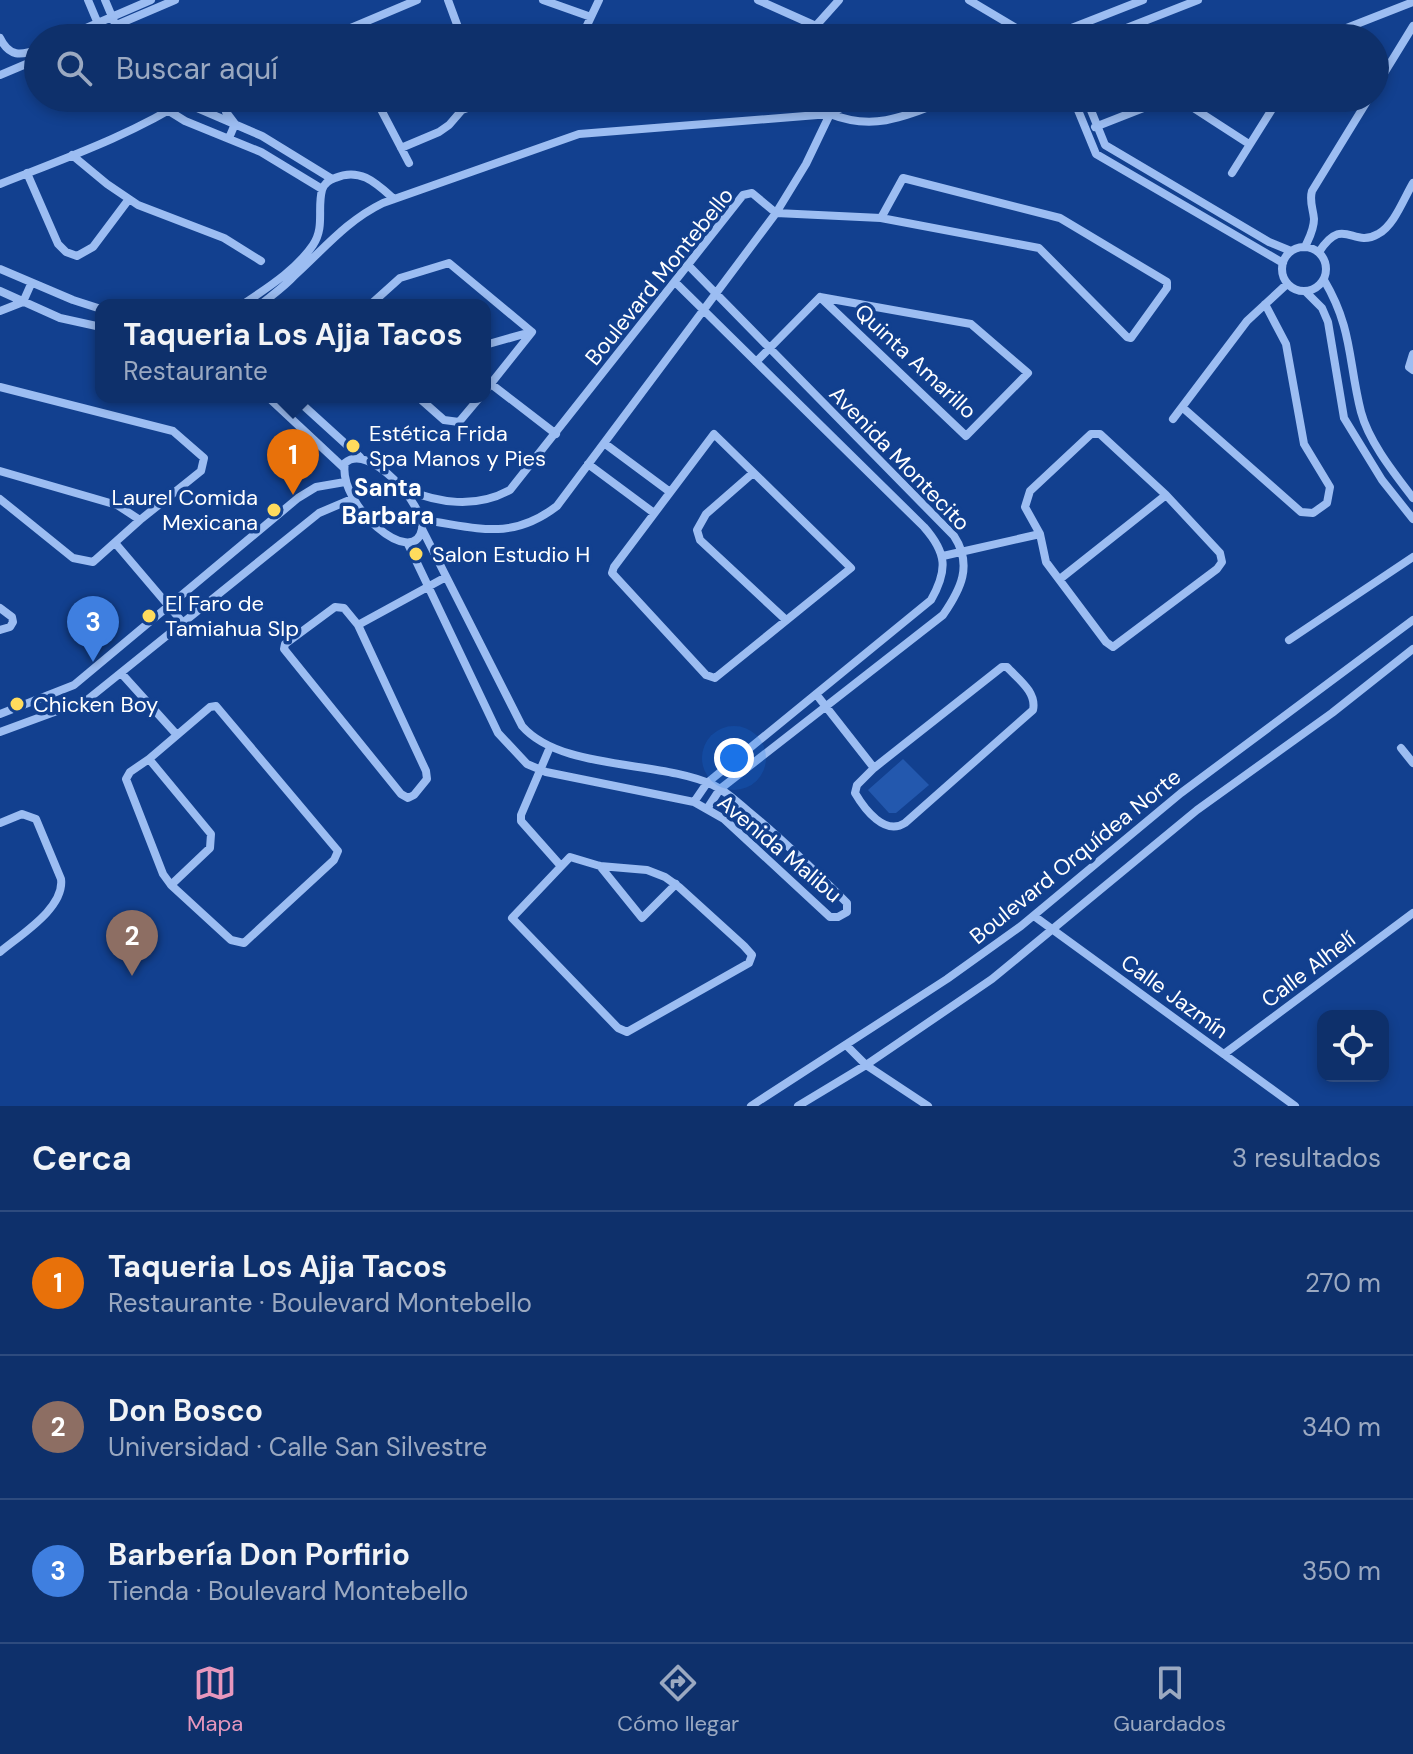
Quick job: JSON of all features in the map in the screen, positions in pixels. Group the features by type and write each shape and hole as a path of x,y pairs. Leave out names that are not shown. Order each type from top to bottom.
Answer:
{"street":[{"path":"88,0 98,24"},
{"path":"105,0 115,24"},
{"path":"110,24 151,0"},
{"path":"114,21 175,0"},
{"path":"360,24 417,0"},
{"path":"448,0 457,24"},
{"path":"543,0 591,17"},
{"path":"588,24 599,0"},
{"path":"758,0 812,24"},
{"path":"818,24 839,0"},
{"path":"969,0 1009,24"},
{"path":"1084,24 1142,0"},
{"path":"1137,24 1198,0"},
{"path":"1357,24 1413,2"},
{"path":"1389,65 1413,26"},
{"path":"0,38 12,52 24,54"},
{"path":"3,74 12,52"},
{"path":"3,74 24,65"},
{"path":"0,184 167,112 261,152 322,189"},
{"path":"208,112 294,154 332,179"},
{"path":"226,112 235,124"},
{"path":"382,112 409,163"},
{"path":"401,148 439,132 460,112"},
{"path":"267,299 361,214 394,199 579,134 834,112"},
{"path":"830,114 848,121 894,121 916,112"},
{"path":"1079,112 1096,154 1283,263"},
{"path":"1091,112 1105,145 1269,242 1291,251 1305,247 1319,252 1327,266 1324,280 1306,292"},
{"path":"1087,131 1134,112"},
{"path":"1200,112 1249,144"},
{"path":"1232,173 1270,112"},
{"path":"1305,247 1313,231 1312,191 1360,112"},
{"path":"360,457 350,459 344,468 345,482 352,499 378,527 408,544 421,535 422,525 492,530 525,526 542,517 557,506 776,213 806,164 830,114"},
{"path":"229,138 235,124"},
{"path":"72,155 129,199 224,238 261,261"},
{"path":"27,173 58,244 66,252 77,256 93,247 129,199"},
{"path":"251,299 280,279 313,245 320,228 322,189 332,179 354,173 364,176 374,180 394,199"},
{"path":"776,213 881,218 1039,248 1131,338 1167,288 1167,282 1060,218 903,178 881,218"},
{"path":"1319,252 1328,238 1339,233 1368,238 1381,233 1413,183"},
{"name":"Boulevard Montebello","path":"401,488 425,498 453,503 494,498 519,481 743,195 752,193 776,213"},
{"path":"320,228 336,234"},
{"path":"1291,251 1282,270 1287,284 1306,292 1322,308 1328,322 1344,418 1382,480 1413,519"},
{"path":"377,299 400,278 449,263 532,332"},
{"name":"Avenida Montecito","path":"688,265 954,536 963,553 965,566 962,582 943,615 720,789 707,809"},
{"path":"0,269 31,284 95,307"},
{"path":"1324,280 1343,315 1361,413 1367,429 1413,498"},
{"name":"Avenida Montecito","path":"675,282 924,527 935,539 943,556 939,586 931,600 707,783 694,802"},
{"path":"0,311 23,302 31,284"},
{"path":"1173,419 1247,321 1287,284"},
{"path":"0,291 60,318 95,326"},
{"path":"756,362 820,297"},
{"name":"Quinta Amarillo","path":"820,297 971,324 1028,373 966,436 820,297"},
{"path":"1182,407 1301,512 1313,513 1327,503 1330,487 1304,444 1286,344 1265,304"},
{"path":"491,343 532,332"},
{"path":"491,384 532,332"},
{"path":"1413,354 1409,367 1413,370"},
{"path":"0,387 173,431 204,458 201,471 93,562 73,558 0,499"},
{"path":"491,390 556,434"},
{"path":"274,403 344,468"},
{"path":"301,403 360,457 382,470 401,488"},
{"path":"425,403 444,420 459,422 475,403"},
{"path":"1344,418 1361,413"},
{"path":"714,434 753,473 851,568 715,678 706,675 612,573 714,434"},
{"path":"1091,434 1100,434 1166,495 1220,553 1222,562 1217,569 1113,647 1106,642 1046,562 1040,534 1025,507 1026,498 1091,434"},
{"path":"604,443 670,492"},
{"path":"588,464 654,513"},
{"path":"0,471 117,505 140,520"},
{"path":"753,473 706,514 697,530 700,540 786,620"},
{"path":"345,482 316,487 298,498 74,685 0,717 1,731 87,700 319,513 352,499"},
{"name":"Avenida Malibu","path":"401,488 421,513 422,525 446,577 522,726 530,736 550,747 707,783 720,789 782,839 847,903 847,912 830,917 724,819 694,802 540,769 520,758 498,733 408,544"},
{"path":"1060,579 1166,495"},
{"path":"943,556 1040,534"},
{"path":"116,544 184,624"},
{"path":"1289,640 1413,557"},
{"path":"358,625 446,577"},
{"path":"335,607 344,608 358,625 426,771 427,779 408,798 401,794 284,649 285,644 335,607"},
{"path":"0,608 12,617 13,622 10,627 0,630"},
{"name":"Boulevard Orquídea Norte","path":"751,1106 947,979 1034,916 1181,793 1413,620"},
{"name":"Boulevard Orquídea Norte","path":"798,1106 866,1065 992,979 1197,810 1332,713 1413,649"},
{"path":"1002,667 1007,667 1035,701 1028,716 898,828 890,829 882,823 855,793 857,785 874,768 1002,667"},
{"path":"121,673 177,735"},
{"path":"816,694 874,768"},
{"path":"216,706 338,851 334,860 244,943 231,940 163,874 126,779 130,772 177,735 210,707 216,706"},
{"path":"550,747 521,821 560,865"},
{"path":"1401,748 1413,763"},
{"path":"149,759 211,834 210,848 171,885"},
{"path":"0,823 22,814 36,819 62,884 55,905 0,952"},
{"path":"570,857 600,866 647,870 676,884 752,955 749,963 627,1032 618,1028 512,918 570,857"},
{"path":"600,866 642,918 676,884"},
{"name":"Calle Alhelí","path":"1224,1054 1413,913"},
{"name":"Calle Jazmín","path":"1034,916 1295,1106"},
{"path":"846,1045 866,1065 928,1106"}],"shaded area":[{"path":"903,759 929,785 896,813 889,813 868,790"}],"place":[{"name":"Estética Frida Spa Manos y Pies","path":"353,446"},
{"name":"Taqueria Los Ajja Tacos","path":"293,495"},
{"name":"Laurel Comida Mexicana","path":"274,510"},
{"name":"Salon Estudio H","path":"416,554"},
{"name":"El Faro de Tamiahua Slp","path":"149,616"},
{"name":"Barbería Don Porfirio","path":"93,662"},
{"name":"Chicken Boy","path":"17,704"},
{"name":"Don Bosco","path":"132,976"}],"district":[{"name":"Santa Barbara","path":"388,502"}]}
